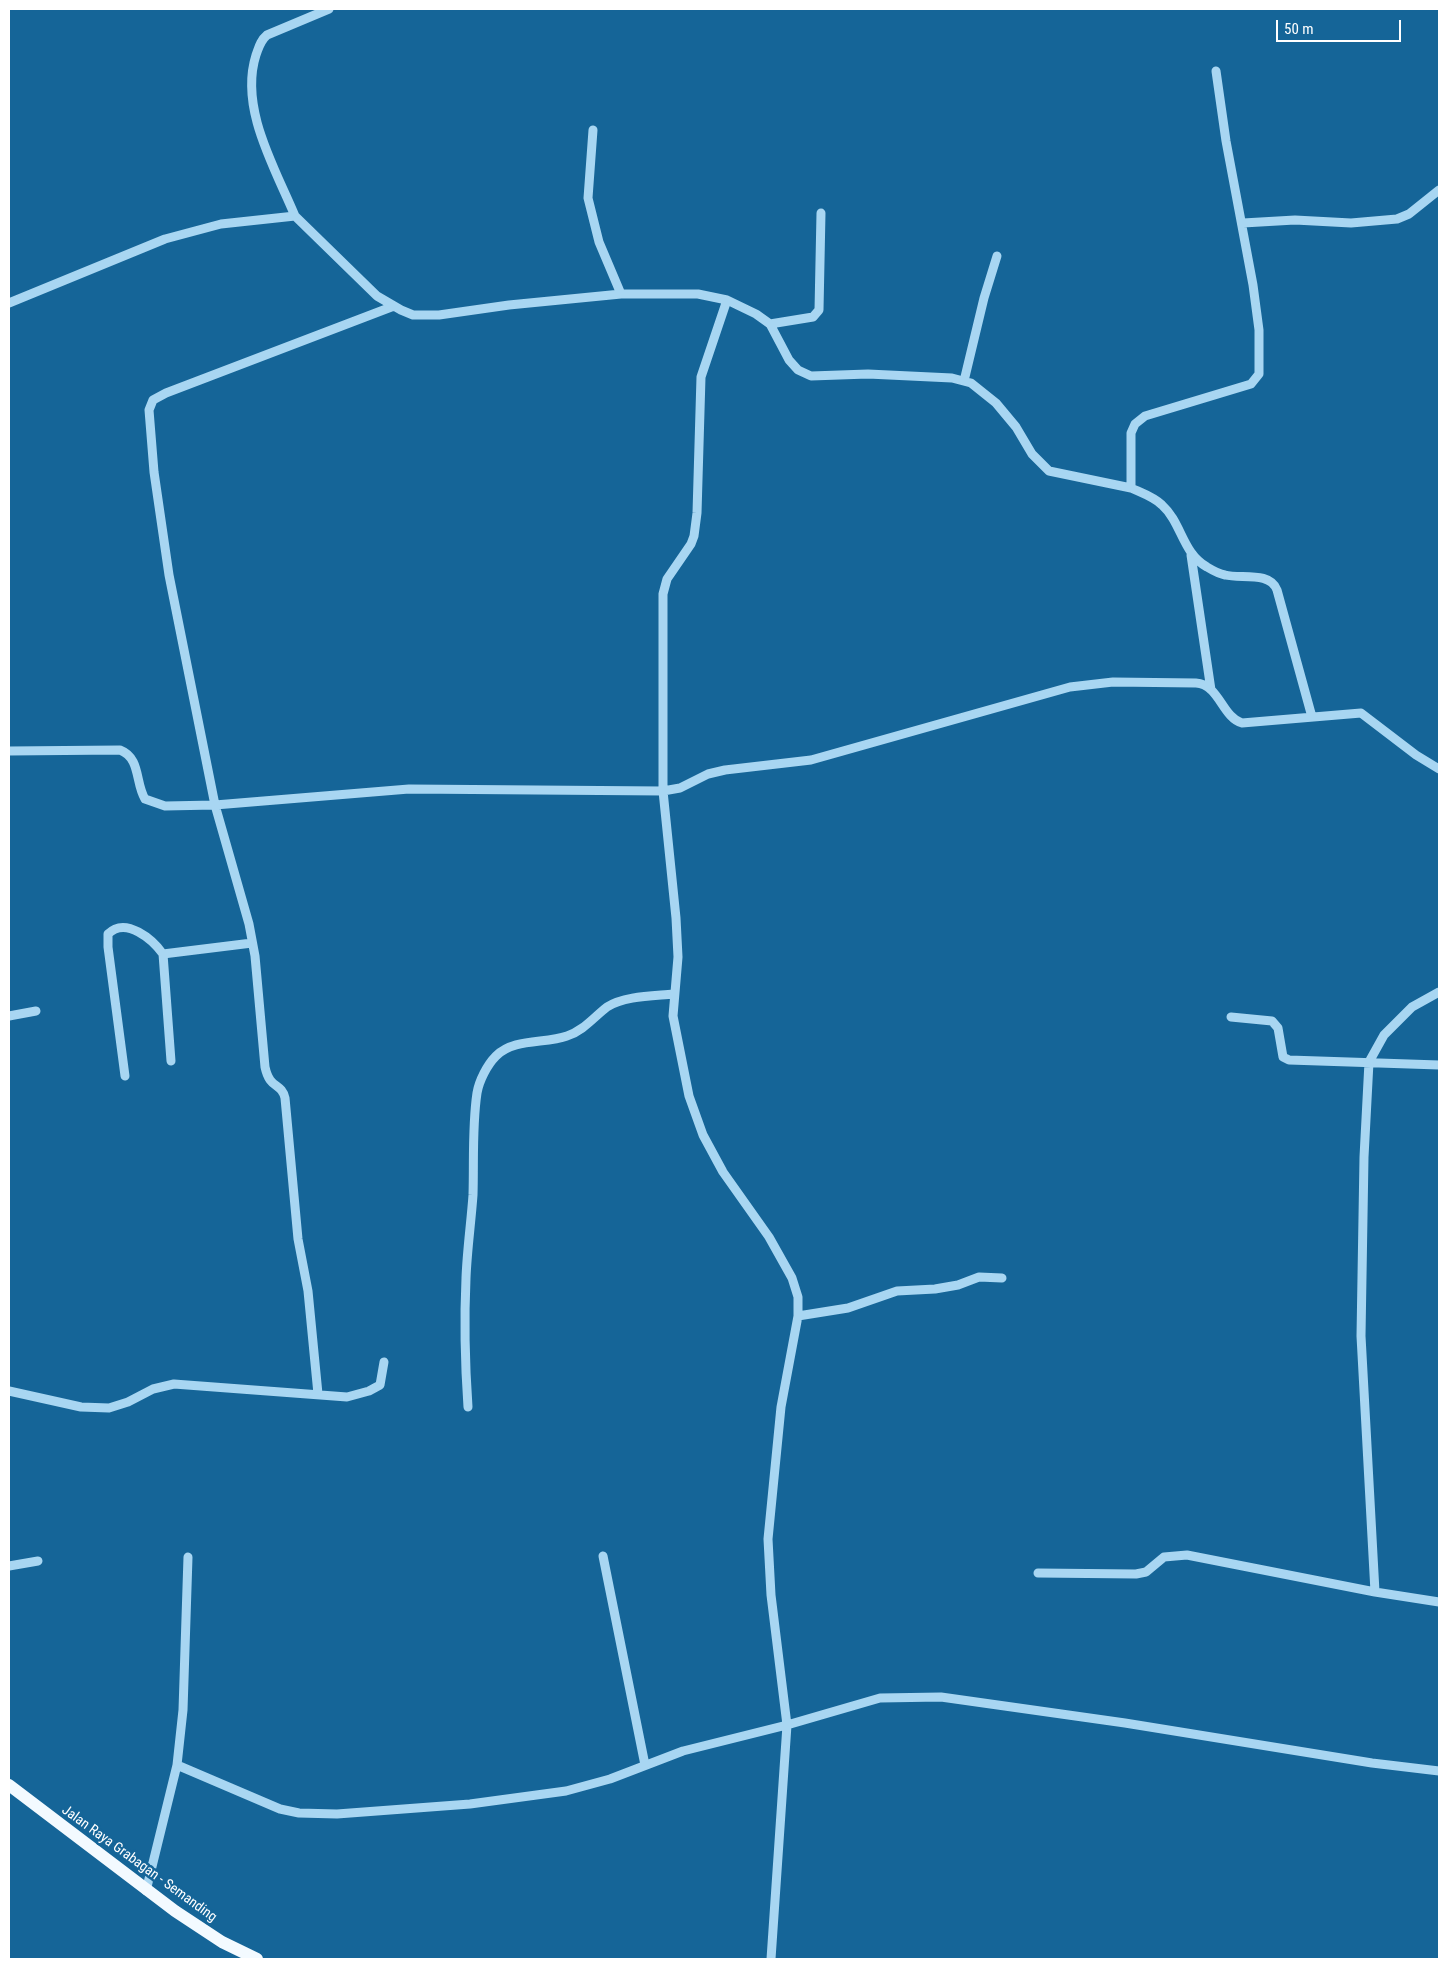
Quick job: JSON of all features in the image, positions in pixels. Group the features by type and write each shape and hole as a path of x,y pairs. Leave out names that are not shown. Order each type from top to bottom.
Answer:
{"main road":[{"name":"Jalan Raya Grabagan - Semanding","path":"9,1784 146,1891 222,1942 257,1959"}],"street":[{"path":"328,9 267,35 260,43 251,70 250,91 257,123 295,216 377,296 413,315 439,315 509,305 621,294 698,294 727,300 756,314 770,324 790,360 798,370 811,376 868,374 952,378 971,383 996,403 1016,426 1040,464 1048,471 1131,488 1162,505 1171,516 1191,555 1211,690"},
{"path":"1131,488 1131,432 1135,424 1145,416 1251,384 1259,374 1259,330 1243,223 1226,141 1216,71"},
{"path":"593,130 588,198 599,242 621,294"},
{"path":"1243,223 1295,220 1351,223 1398,219 1409,214 1439,190"},
{"path":"770,324 812,316 819,310 821,213"},
{"path":"9,303 165,239 221,224 295,216"},
{"path":"964,381 984,298 997,256"},
{"path":"727,300 701,377 697,513 694,536 691,544 667,579 663,594 662,791 676,918 678,957 673,1016 694,1113 723,1172 769,1237 792,1278 798,1297 798,1316 780,1407 768,1539 771,1595 786,1725 772,1959"},
{"path":"318,1394 308,1291 298,1239 285,1098 283,1092 273,1085 267,1077 252,943 215,805 168,575 154,472 149,410 153,400 166,393 394,306"},
{"path":"1191,555 1205,566 1223,575 1266,579 1273,582 1277,590 1312,717"},
{"path":"9,751 120,750 131,757 135,765 141,793 150,803 165,806 215,805 409,789 662,791 680,788 708,774 725,770 811,760 1070,687 1113,682 1196,683 1211,690 1235,720 1242,724 1361,712 1416,755 1439,769"},
{"path":"125,1076 108,946 108,934 114,930 124,928 136,930 156,944 163,954 171,1060"},
{"path":"163,954 252,943"},
{"path":"1375,1592 1367,1482 1361,1336 1364,1157 1369,1062 1384,1035 1412,1007 1439,992"},
{"path":"468,1407 464,1350 466,1278 477,1092 485,1071 496,1056 505,1050 521,1044 544,1042 568,1036 578,1031 609,1006 634,999 674,994"},
{"path":"9,1016 36,1011"},
{"path":"1231,1017 1272,1021 1278,1028 1284,1056 1289,1060 1439,1065"},
{"path":"798,1316 848,1308 897,1291 935,1289 958,1285 979,1277 1002,1278"},
{"path":"9,1391 81,1407 109,1408 128,1402 153,1389 174,1384 347,1396 369,1392 380,1385 384,1362"},
{"path":"1038,1573 1136,1574 1146,1572 1170,1555 1187,1555 1375,1592 1439,1602"},
{"path":"603,1556 645,1765"},
{"path":"146,1891 177,1765 183,1710 188,1557"},
{"path":"9,1566 38,1561"},
{"path":"177,1765 280,1809 298,1813 337,1814 529,1797 566,1791 610,1778 683,1751 786,1725 880,1698 941,1697 1125,1723 1372,1763 1439,1771"}]}
